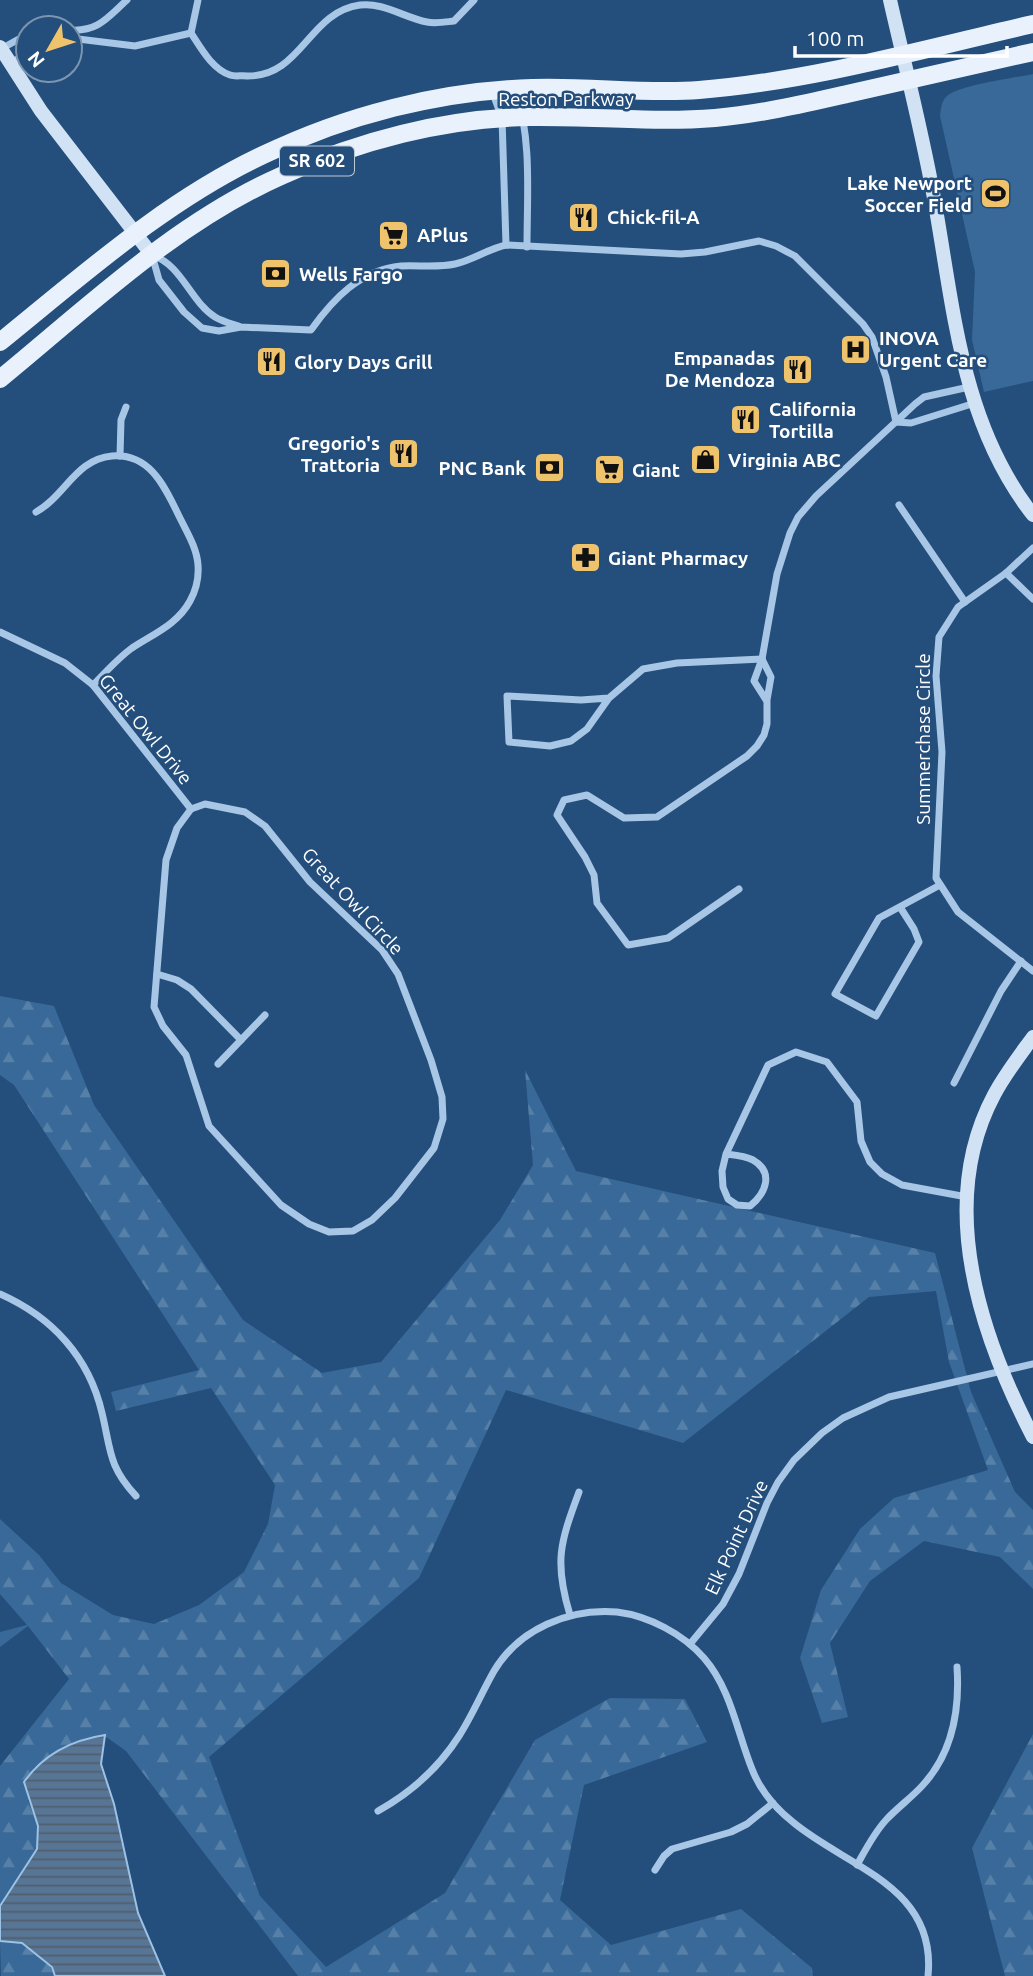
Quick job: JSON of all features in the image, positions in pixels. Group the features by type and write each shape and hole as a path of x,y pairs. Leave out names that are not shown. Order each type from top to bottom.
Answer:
{"main road":[{"name":"Reston Parkway","path":"0,342 136,234 229,172 312,134 410,104 492,90 697,90 776,81 1033,24"},
{"name":"Reston Parkway","path":"0,379 152,255 209,215 280,176 354,148 427,129 502,118 678,120 755,114 1033,52"}],"street":[{"path":"84,31 100,25 127,0"},
{"path":"195,1 191,33 208,59 231,75 259,76 280,67 297,53 321,23 341,10 362,4 391,10 429,23 454,21 474,0"},
{"path":"890,0 934,199 956,330 969,387 986,435 1005,473 1033,515"},
{"path":"84,40 135,46 191,33"},
{"path":"1,48 41,111 152,255 159,280 197,325 211,331 241,327 311,330 334,299 371,274 399,267 460,263 506,246 681,254 759,241 788,251 833,293 872,337 883,367 896,422"},
{"path":"9,64 14,61"},
{"path":"515,89 524,117 527,247"},
{"path":"492,90 502,118 506,246"},
{"path":"152,255 172,267 209,312 223,321 241,327"},
{"path":"767,701 754,681 762,659 777,574 798,517 908,409 924,397 969,387"},
{"path":"896,422 911,423 975,403"},
{"path":"120,456 121,420 126,407"},
{"path":"36,512 58,495 84,465 96,459 120,456 142,463 162,481 194,547 198,561 195,591 178,617 164,629 132,648 93,685"},
{"path":"899,505 965,602"},
{"name":"Summerchase Circle","path":"940,885 936,878 942,752 936,676 939,637 958,607 1006,573 1033,548"},
{"path":"1006,573 1033,599"},
{"name":"Great Owl Drive","path":"0,632 65,663 93,685 191,809"},
{"path":"609,698 581,700 507,696 509,743 550,746 570,741 587,729 609,698 643,669 677,663 762,659"},
{"path":"739,889 668,938 628,944 597,903 594,875 557,815 564,800 587,795 624,818 657,817 739,762 757,746 768,724 767,701 771,677 762,659"},
{"name":"Great Owl Circle","path":"205,804 227,807 245,812 265,827 310,882 382,950 398,974 431,1060 442,1097 443,1119 433,1148 395,1198 372,1220 353,1231 328,1232 309,1224 281,1205 209,1126 186,1055 163,1026 154,1007 166,860 177,828 191,809 205,804"},
{"path":"900,906 919,942 876,1016 835,994 879,918 900,906 940,885 958,912 1033,971"},
{"path":"954,1083 1001,991 1021,961"},
{"path":"157,974 177,980 191,989 241,1040"},
{"path":"218,1064 265,1015"},
{"path":"1033,1037 994,1095 986,1114 971,1163 967,1197 969,1249 977,1292 989,1335 1019,1411 1033,1437"},
{"path":"726,1154 754,1161 765,1174 762,1196 750,1206 737,1205 728,1199 723,1187 722,1171 726,1154 768,1065 796,1052 827,1062 857,1102 861,1141 870,1162 882,1174 902,1185 967,1197"},
{"path":"0,1294 40,1316 58,1331 73,1349 96,1391 115,1469 136,1496"},
{"name":"Elk Point Drive","path":"690,1644 723,1604 739,1574 778,1482 794,1460 814,1440 843,1418 877,1402 1033,1364"},
{"path":"570,1615 561,1587 560,1551 579,1492"},
{"path":"378,1811 420,1784 442,1760 460,1735 496,1669 524,1638 542,1626 570,1615 605,1611 648,1619 690,1644 715,1671 725,1690 752,1771 773,1803 805,1832 887,1883 913,1911 922,1928 927,1947 928,1976"},
{"path":"857,1865 887,1818 920,1788 944,1756 957,1713 957,1667"},
{"path":"655,1870 672,1849 731,1832 747,1824 773,1803"}],"green space":[{"name":"Lake Newport Soccer Field","path":"1033,74 1033,381 984,392 972,340 975,272 940,116 941,108 945,98 954,92 975,85"},
{"path":"0,996 54,1006 94,1105 243,1320 322,1373 381,1362 500,1220 533,1165 525,1070 576,1171 935,1253 971,1392 1015,1492 1033,1510 1033,1589 1000,1557 924,1541 870,1581 830,1643 848,1717 822,1723 800,1658 821,1590 860,1529 894,1498 988,1470 949,1362 936,1291 869,1297 683,1443 506,1390 419,1578 209,1757 260,1896 326,1967 445,1893 535,1740 610,1698 685,1699 707,1742 584,1785 560,1900 611,1945 741,1909 812,1968 813,1976 298,1976 126,1751 105,1736 28,1800 38,1826 37,1849 0,1906 0,1766 69,1679 28,1626 0,1647 0,1632 27,1625 0,1594 0,1519 39,1555 61,1583 113,1615 154,1624 199,1605 244,1572 268,1524 275,1485 211,1388 116,1411 111,1392 199,1370 14,1085 0,1075"},
{"path":"1033,1734 1033,1976 1005,1976 972,1848"},
{"path":"0,1941 22,1942 53,1967 55,1976 1,1976"}],"shaded area":[{"path":"105,1735 101,1764 114,1804 138,1913 165,1976 55,1976 52,1967 22,1943 0,1941 0,1906 37,1849 38,1826 24,1782 40,1764 59,1750"}],"place":[{"name":"Lake Newport Soccer Field","path":"995,194"},
{"name":"Chick-fil-A","path":"584,217"},
{"name":"APlus","path":"394,235"},
{"name":"Wells Fargo","path":"276,274"},
{"name":"INOVA Urgent Care","path":"856,349"},
{"name":"Glory Days Grill","path":"271,362"},
{"name":"Empanadas De Mendoza","path":"798,369"},
{"name":"California Tortilla","path":"746,420"},
{"name":"Gregorio's Trattoria","path":"403,454"},
{"name":"Virginia ABC","path":"705,460"},
{"name":"PNC Bank","path":"549,468"},
{"name":"Giant","path":"609,470"},
{"name":"Giant Pharmacy","path":"585,558"}]}
